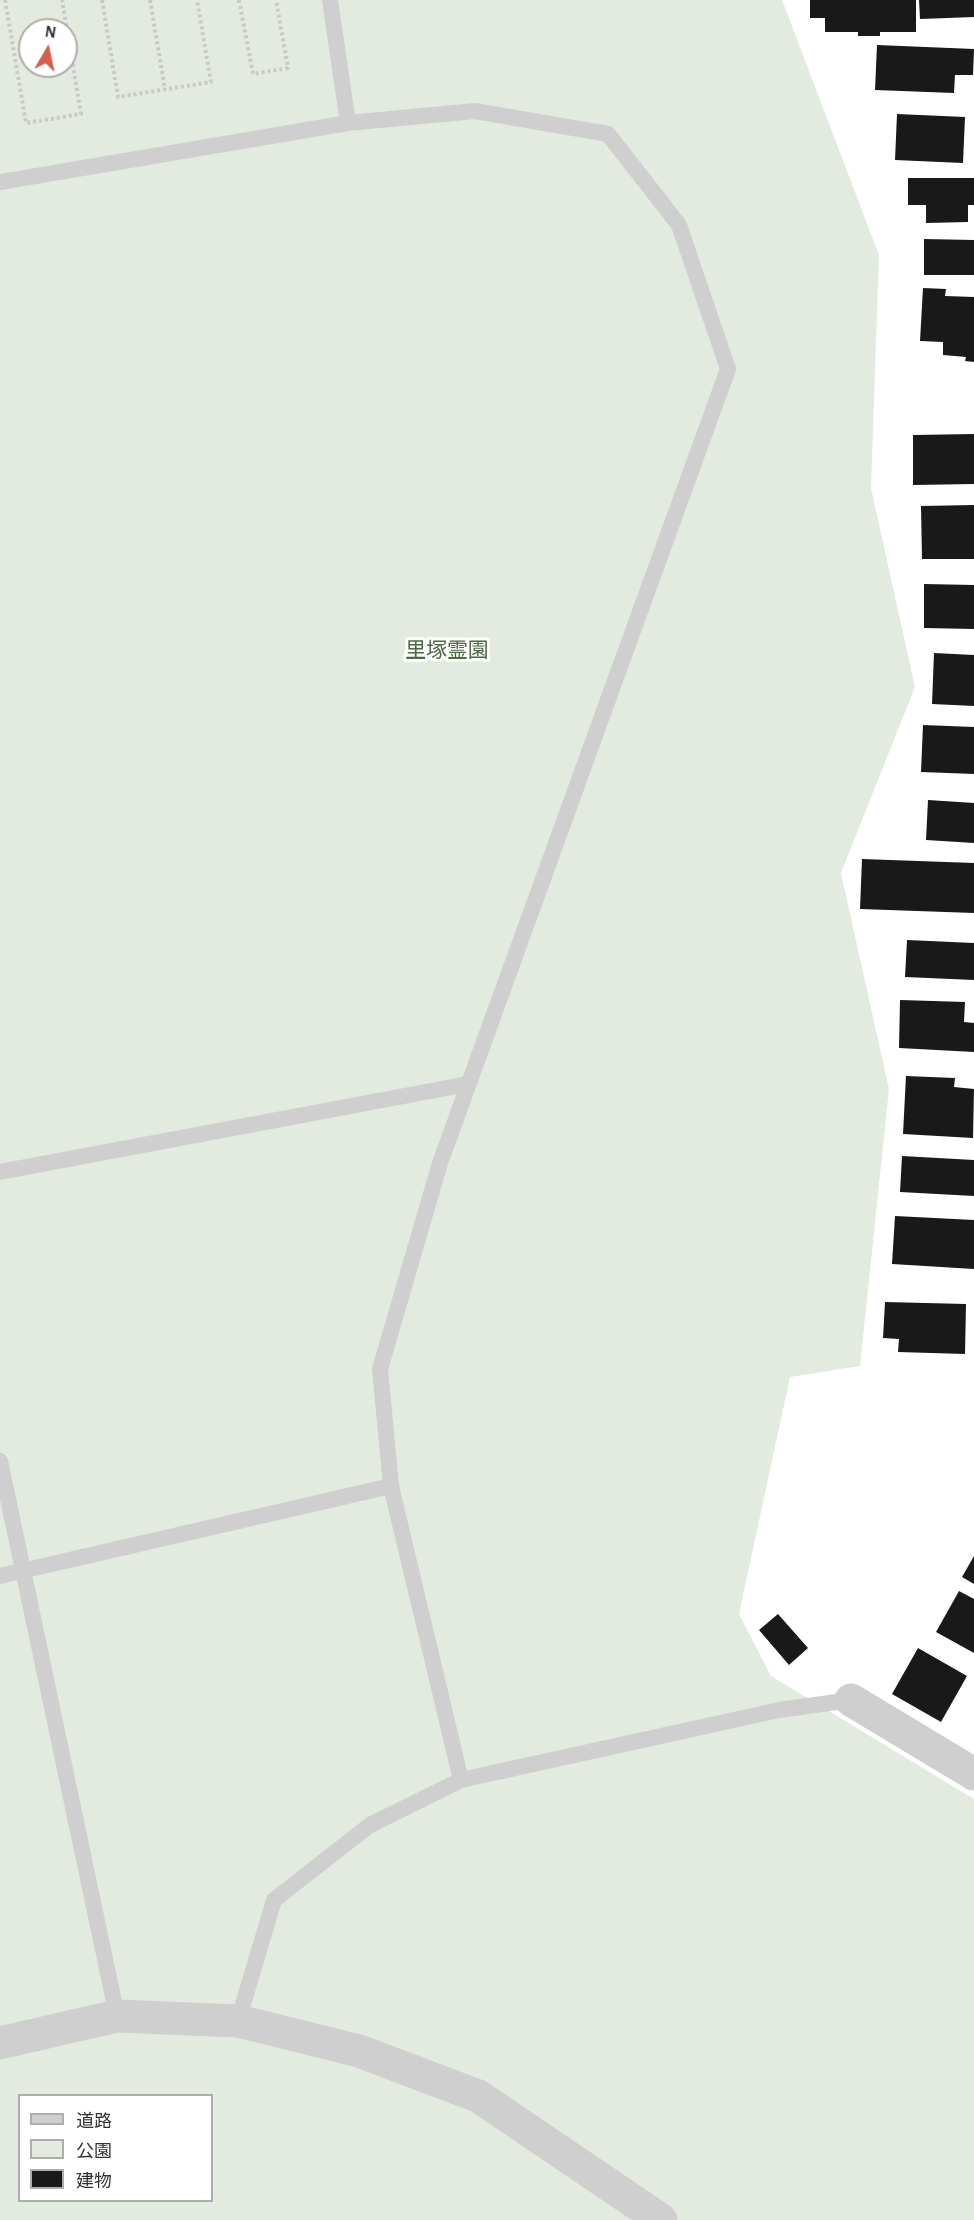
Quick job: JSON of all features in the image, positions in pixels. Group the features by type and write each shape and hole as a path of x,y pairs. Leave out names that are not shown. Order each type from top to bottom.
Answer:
{"street":[{"path":"850,1701 971,1765"},
{"path":"0,2043 117,2016 238,2021 359,2051 478,2096 661,2220"}],"lane":[{"path":"330,0 348,123"},
{"path":"0,182 348,123 475,111 608,134 679,225 728,369 440,1163 380,1369 391,1486 461,1780"},
{"path":"0,1172 468,1084"},
{"path":"0,1461 117,2016"},
{"path":"0,1576 391,1486"},
{"path":"238,2021 274,1900 370,1825 461,1780 779,1710 850,1701"}],"path":[{"path":"5,0 26,123 81,114 62,0"},
{"path":"102,0 118,97 211,82 197,0"},
{"path":"150,0 165,90"},
{"path":"239,0 253,74 288,68 276,0"}],"green space":[{"name":"里塚霊園","path":"0,0 782,0 879,255 871,488 915,687 841,873 889,1089 860,1366 790,1377 739,1614 771,1676 974,1799 974,2220 0,2220"}],"building":[{"path":"810,0 916,0 916,32 880,32 880,36 858,36 858,32 825,32 825,18 810,18"},
{"path":"919,0 974,0 974,17 920,19"},
{"path":"877,45 974,49 973,75 955,75 954,93 875,90"},
{"path":"897,114 965,117 963,163 895,160"},
{"path":"908,178 974,178 974,205 968,205 968,222 926,223 926,205 908,205"},
{"path":"924,239 974,240 974,275 924,275"},
{"path":"923,288 946,289 945,296 974,297 974,362 965,361 966,357 943,355 943,342 920,341"},
{"path":"974,434 974,484 913,485 913,435"},
{"path":"974,505 974,559 922,559 921,506"},
{"path":"924,584 974,585 974,629 924,628"},
{"path":"934,653 974,655 974,706 932,704"},
{"path":"923,725 974,727 974,774 921,772"},
{"path":"928,800 974,803 974,843 926,840"},
{"path":"862,859 974,863 974,913 860,909"},
{"path":"907,940 974,943 974,980 905,977"},
{"path":"900,1000 965,1002 964,1022 974,1023 974,1052 899,1048"},
{"path":"906,1076 955,1078 954,1087 974,1089 973,1138 903,1134"},
{"path":"902,1156 974,1160 974,1196 900,1192"},
{"path":"895,1216 974,1220 974,1269 892,1264"},
{"path":"885,1302 966,1304 965,1354 898,1352 899,1339 883,1338"},
{"path":"974,1556 974,1584 962,1577"},
{"path":"959,1591 974,1599 974,1653 936,1632"},
{"path":"778,1614 808,1648 789,1665 759,1630"},
{"path":"918,1648 967,1676 941,1722 892,1694"}]}
